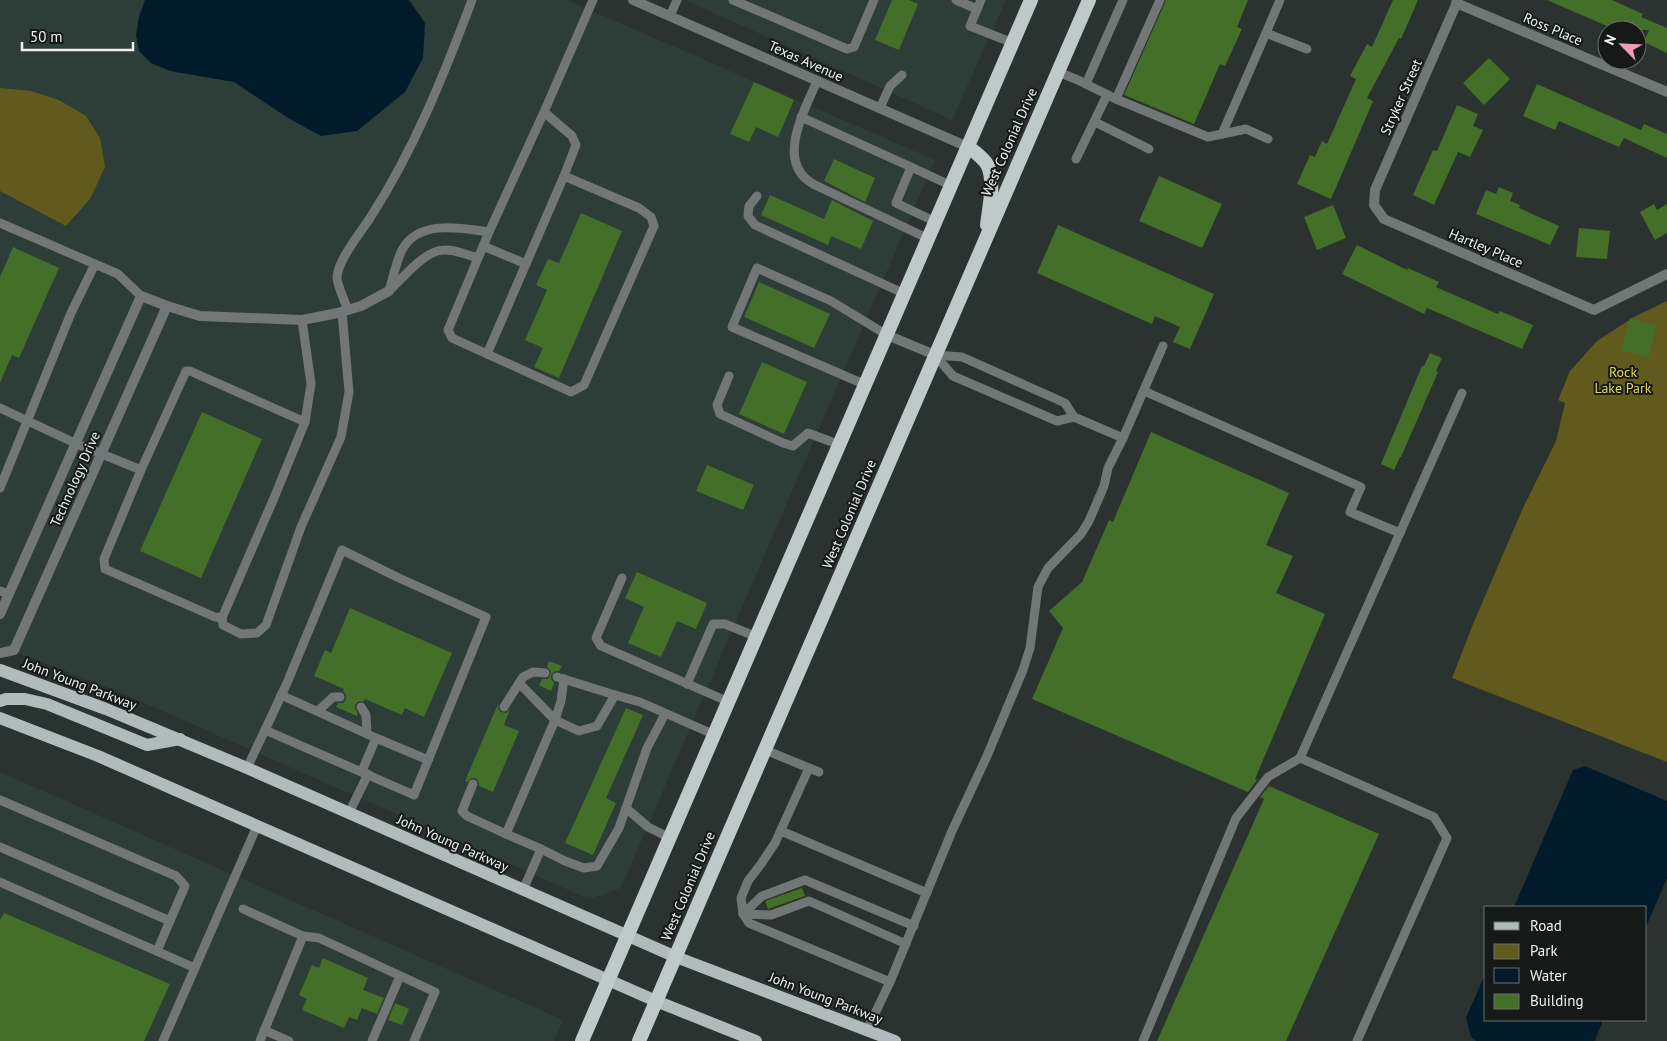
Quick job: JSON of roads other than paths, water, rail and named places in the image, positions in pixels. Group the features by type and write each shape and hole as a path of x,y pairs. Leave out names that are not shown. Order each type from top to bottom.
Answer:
{"highway":[{"path":"582,1041 1032,0"},
{"name":"West Colonial Drive","path":"639,1041 1089,0"},
{"path":"968,147 982,157 988,166 991,183 986,236"}],"main road":[{"name":"John Young Parkway","path":"0,670 106,709 180,739 676,956 895,1041"},
{"path":"0,701 6,699 25,699 46,704 146,744 180,739"},
{"path":"0,718 98,756 656,1001 756,1041"}],"street":[{"name":"Texas Avenue","path":"633,0 968,147"},
{"name":"Ross Place","path":"1457,2 1667,92"},
{"name":"Stryker Street","path":"1374,205 1375,190 1457,2"},
{"name":"Hartley Place","path":"1374,205 1384,219 1594,310 1667,274"},
{"path":"141,296 200,316 302,320 361,306 389,291"},
{"name":"Technology Drive","path":"0,614 4,592 75,443 141,296"},
{"name":"Technology Drive","path":"0,652 14,650 167,306"},
{"path":"887,335 935,355"}],"lane":[{"path":"302,320 310,384 305,422 222,618 223,625 241,634 257,633 266,625 302,527 342,437 349,392 345,311 337,278 340,266 374,212 408,152 446,69 472,0"},
{"path":"564,176 639,208 651,217 654,226 584,385 571,392 452,338 448,330 489,232 593,0"},
{"path":"670,16 677,0"},
{"path":"733,0 847,49 854,47 874,0"},
{"path":"956,0 977,9"},
{"path":"981,0 970,26 1013,43"},
{"path":"1086,84 1123,0"},
{"path":"1116,99 1160,0"},
{"path":"1222,134 1280,0"},
{"path":"1266,33 1307,49"},
{"path":"1058,72 1116,99 1208,137 1246,129 1268,139"},
{"path":"880,108 890,86 902,75"},
{"path":"817,81 794,136 795,159 799,173 805,180 928,239"},
{"path":"1076,160 1107,95"},
{"path":"487,354 576,145 572,136 544,112"},
{"path":"801,118 952,186"},
{"path":"1094,122 1149,149"},
{"path":"911,167 896,203 936,222"},
{"path":"757,196 749,206 748,216 755,225 905,294"},
{"path":"0,222 118,274 141,296"},
{"path":"389,291 402,249 413,236 433,228 453,226 489,232"},
{"path":"483,246 526,264"},
{"path":"389,291 423,258 432,253 443,250 478,258"},
{"path":"0,488 71,314 95,264"},
{"path":"866,385 732,327 757,268 830,301 887,335"},
{"path":"868,1030 1023,670 1030,648 1038,587 1048,568 1081,534 1104,486 1108,468 1163,346"},
{"path":"935,355 953,376 1058,421 1074,417"},
{"path":"935,355 962,357 1065,403 1074,417 1123,438"},
{"path":"222,618 214,617 105,569 104,559 141,470 186,371 190,371 305,422"},
{"path":"729,376 717,405 720,414 793,446 808,433 840,445"},
{"path":"1144,391 1361,487 1350,512 1400,533"},
{"path":"1143,1041 1236,818 1268,777 1300,758 1462,393"},
{"path":"0,408 75,443 141,470"},
{"path":"247,768 266,730 342,550 486,617 414,795 266,730"},
{"path":"622,578 596,638 601,646 729,702"},
{"path":"687,684 713,624 725,624 757,637"},
{"path":"504,707 523,677 533,672 544,672"},
{"path":"506,834 555,720 561,701 561,678 640,702 715,734"},
{"path":"519,683 555,720 579,731 597,726 615,695"},
{"path":"281,695 428,760"},
{"path":"318,711 333,697 340,697"},
{"path":"361,707 366,715 367,734"},
{"path":"473,784 462,811 467,816 565,861 584,868 597,866 619,828 647,748 665,714"},
{"path":"350,813 376,738"},
{"path":"764,750 819,772"},
{"path":"1300,758 1434,817 1447,838 1357,1041"},
{"path":"809,768 780,831 761,864 748,881 742,898 743,914 749,923 890,982"},
{"path":"0,800 176,876 185,886 157,951"},
{"path":"626,808 648,826 670,838"},
{"path":"163,1041 257,826"},
{"path":"780,831 927,893"},
{"path":"0,847 170,921"},
{"path":"523,890 541,849"},
{"path":"743,914 762,896 806,880 914,926"},
{"path":"0,882 195,968"},
{"path":"743,914 771,915 809,901 906,944"},
{"path":"243,909 303,936 319,938 435,992 414,1041"},
{"path":"260,1041 303,936"},
{"path":"372,1041 400,976"},
{"path":"264,1030 289,1041"}],"water":[{"path":"145,0 409,0 425,23 423,58 405,92 357,131 321,136 288,118 234,82 170,71 151,63 139,51 136,35 139,17"},
{"path":"1585,766 1667,801 1667,878 1647,925 1647,906 1514,906 1573,770"},
{"path":"1484,977 1484,1021 1603,1021 1595,1041 1476,1041 1471,1037 1466,1018"}],"park label":[{"name":"Rock Lake Park","path":"1623,380"}]}
